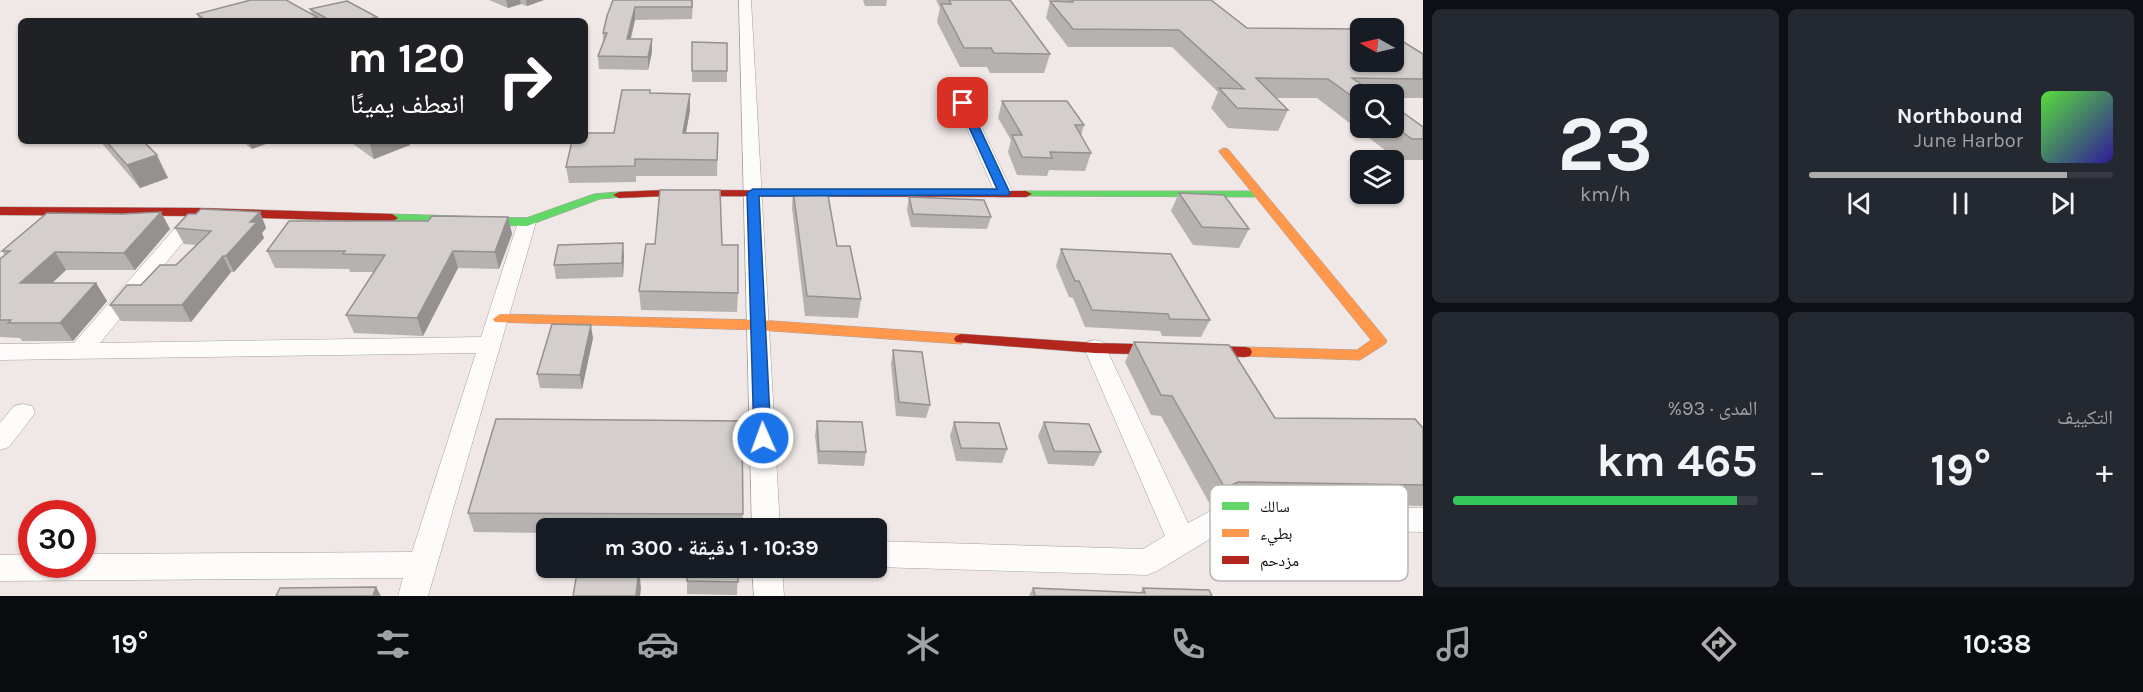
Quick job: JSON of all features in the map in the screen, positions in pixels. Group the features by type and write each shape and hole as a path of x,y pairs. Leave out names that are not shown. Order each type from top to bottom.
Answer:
{"street":[{"path":"745,0 766,518"},
{"path":"963,103 1004,193"},
{"path":"500,319 758,325 1095,348 1360,355 1380,341 1224,151"},
{"path":"0,211 198,212 527,222 597,196 665,193 1259,194"},
{"path":"32,233 55,212"},
{"path":"81,350 198,212"},
{"path":"413,596 500,319 527,222"},
{"path":"0,352 491,345"},
{"path":"1095,348 1182,541"},
{"path":"0,440 23,413"},
{"path":"1408,520 1423,520"},
{"path":"887,554 1147,562 1210,524"},
{"path":"0,568 423,565"},
{"path":"768,578 769,596"}],"building":[{"path":"251,0 286,0 317,17 203,18 197,14"},
{"path":"613,0 692,0 692,7 635,7 627,39 652,39 648,57 598,56 607,33 603,33"},
{"path":"949,0 1010,0 1050,54 994,53 991,48 964,48 941,4 951,4"},
{"path":"1072,0 1211,0 1247,28 1350,29 1350,72 1404,72 1404,42 1423,54 1423,79 1352,78 1361,84 1350,84 1350,95 1328,79 1256,78 1288,110 1237,108 1219,88 1244,89 1179,30 1073,29 1050,1 1073,2"},
{"path":"347,1 377,17 326,18 310,9"},
{"path":"692,42 727,43 727,71 692,71"},
{"path":"622,90 690,94 683,133 718,133 717,160 635,159 635,166 566,167 571,144 588,144 588,133 614,133"},
{"path":"1002,101 1067,101 1084,125 1075,125 1091,153 1050,152 1052,158 1022,157 1012,135 1022,135"},
{"path":"1404,113 1423,127 1423,139 1412,139 1404,133"},
{"path":"109,144 146,144 157,155 127,165"},
{"path":"660,190 720,190 722,245 738,245 738,293 639,291 646,244 655,244"},
{"path":"793,190 827,190 837,246 850,246 861,299 807,296"},
{"path":"1179,193 1224,195 1249,229 1202,227"},
{"path":"909,197 984,200 991,217 913,214"},
{"path":"201,209 260,212 250,222 257,222 226,256 223,256 182,305 110,305 127,285 141,285 160,265 176,265 211,231 175,228 188,214 196,214"},
{"path":"161,212 124,253 55,252 20,283 96,283 60,323 8,323 11,320 0,320 0,259 10,251 2,251 47,213"},
{"path":"432,216 508,217 495,252 453,251 417,318 346,315 385,255 343,254 345,251 267,251 289,221 428,221"},
{"path":"623,243 622,263 554,265 558,245"},
{"path":"1061,249 1171,254 1210,320 1170,319 1168,314 1092,310 1079,281 1075,281"},
{"path":"552,324 591,325 580,375 537,374"},
{"path":"1134,342 1229,345 1275,418 1415,419 1423,428 1423,485 1238,482 1223,485 1172,396 1161,395"},
{"path":"893,350 922,352 930,405 899,402"},
{"path":"496,419 742,421 743,514 468,513"},
{"path":"817,421 862,422 866,452 819,451"},
{"path":"954,422 999,423 1007,449 961,448"},
{"path":"1044,422 1089,424 1101,452 1054,451"},
{"path":"576,578 638,578 636,596 573,596"},
{"path":"687,578 738,578 738,582 687,581"},
{"path":"376,587 373,596 276,596 280,588"},
{"path":"1033,588 1145,593 1143,588 1209,590 1212,596 1035,596"}],"traffic: fast":[{"path":"1026,194 1259,194"},
{"path":"392,218 527,222 598,196 619,195"}],"traffic: slow":[{"path":"1224,151 1380,341 1360,355 1245,352"},
{"path":"500,319 758,325 961,339"}],"traffic: jam":[{"path":"619,195 665,193 1026,194"},
{"path":"0,211 198,212 392,218"},
{"path":"961,339 1095,348 1245,352"}],"route":[{"path":"763,438 753,193 1004,193 963,103"}]}
